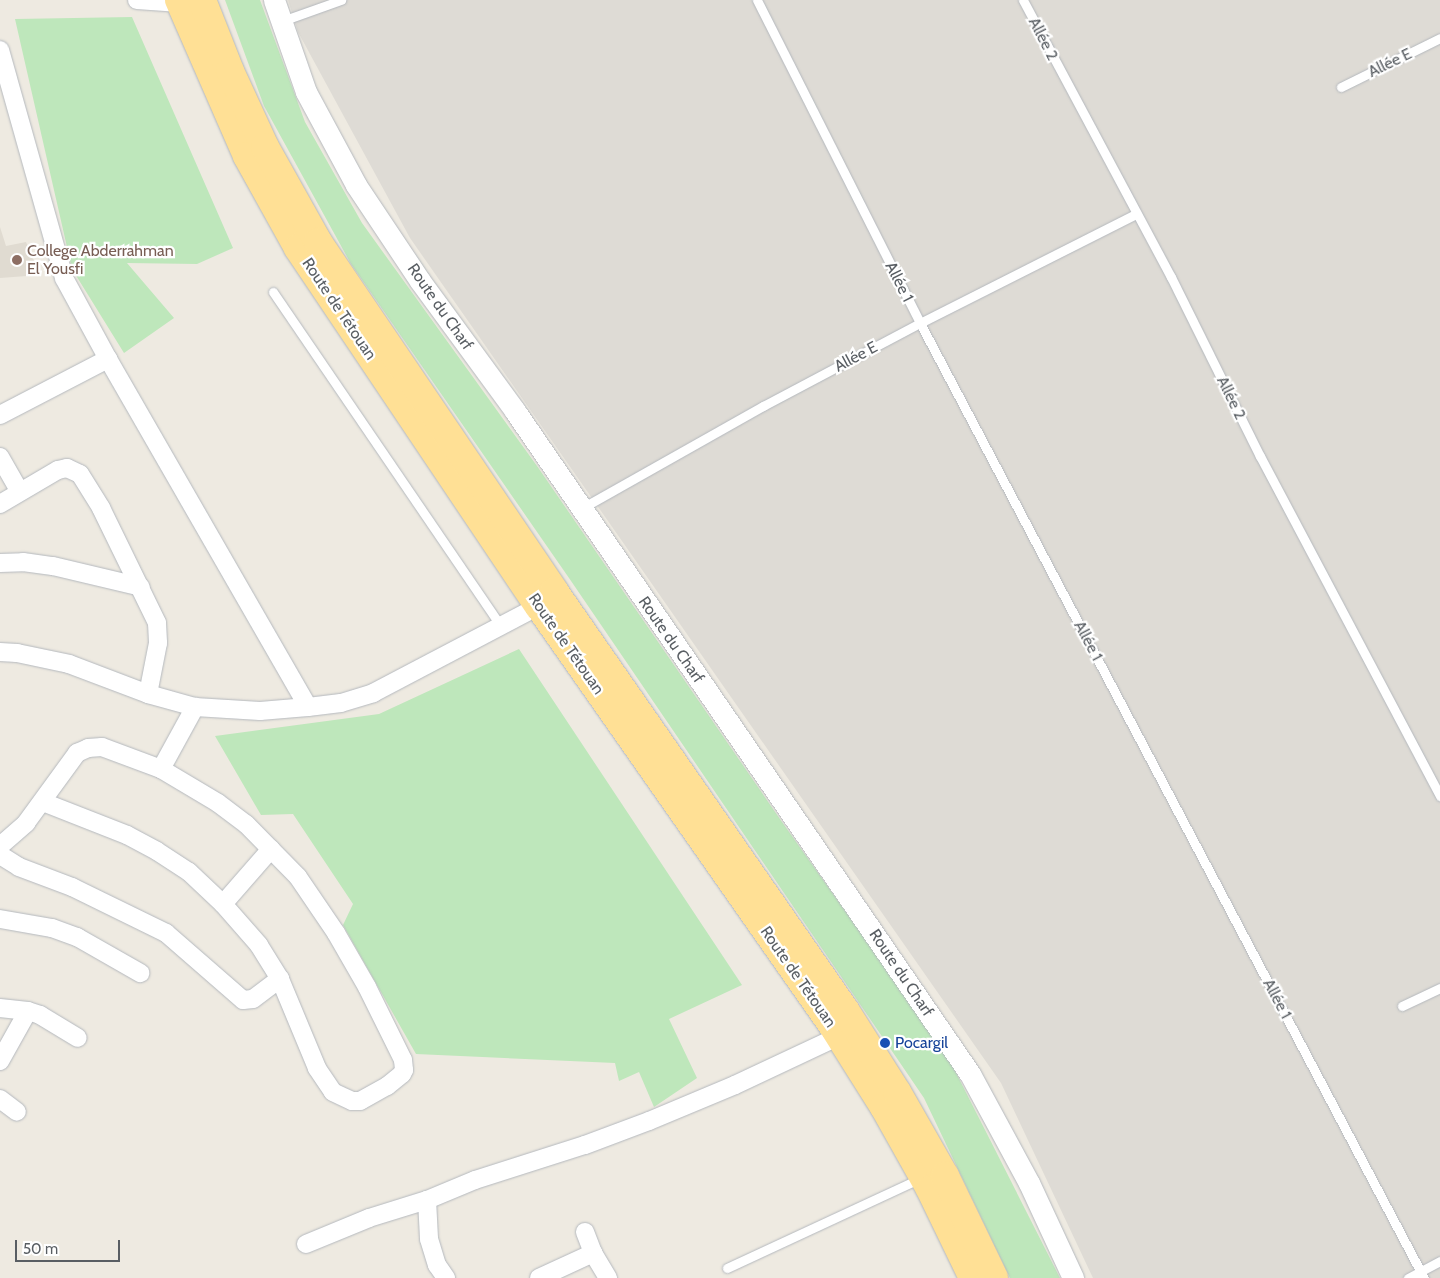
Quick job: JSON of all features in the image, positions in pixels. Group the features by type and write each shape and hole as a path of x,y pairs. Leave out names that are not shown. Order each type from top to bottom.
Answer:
{"highway":[{"name":"Route de Tétouan","path":"187,1 247,156 298,248 539,606 839,1036 884,1107 923,1177 973,1278"},
{"name":"Route de Tétouan","path":"187,1 230,71 265,148 318,242 554,591 845,1010 897,1092 945,1176 994,1278"}],"street":[{"path":"137,0 187,1"},
{"name":"Route du Charf","path":"274,0 306,92 356,185 420,281 515,411 580,509 970,1074 1028,1183 1073,1278"},
{"path":"0,50 64,278 108,359 308,707"},
{"path":"0,415 108,359"},
{"path":"0,457 20,492"},
{"path":"0,504 58,470 67,468 80,474 101,508 157,623 158,643 148,694"},
{"path":"0,563 23,562 53,566 141,587"},
{"path":"0,652 17,653 69,664 148,694 195,707 230,711 308,707 341,703 373,693 539,606"},
{"path":"160,769 195,707"},
{"path":"0,846 26,823 43,802 63,769 77,753 88,748 102,747 117,751 160,769 246,824 298,876 336,933 400,1053 404,1064 402,1074 387,1086 360,1101 352,1101 333,1092 317,1068 280,979 259,946 223,904 189,872 157,851 127,835 43,802"},
{"path":"223,904 271,849"},
{"path":"0,855 19,867 72,887 166,933 243,1000 254,999 280,979"},
{"path":"0,919 52,928 77,937 140,973"},
{"path":"0,1008 28,1011 40,1015 78,1038"},
{"path":"0,1061 28,1011"},
{"path":"306,1244 369,1218 427,1200 475,1180 584,1145 649,1121 735,1085 839,1036"},
{"path":"427,1200 429,1239 437,1265 446,1278"},
{"path":"585,1232 608,1278"},
{"path":"539,1278 594,1253"}],"lane":[{"path":"282,21 341,0"},
{"name":"Allée 1","path":"756,0 920,322 1423,1275"},
{"name":"Allée 2","path":"1023,0 1171,277 1265,465 1440,796"},
{"name":"Allée E","path":"1341,87 1440,38"},
{"name":"Allée E","path":"580,509 763,406 920,322 1136,214"},
{"path":"273,292 501,626"},
{"path":"1402,1006 1440,988"},
{"path":"727,1268 923,1177"},
{"path":"1408,1278 1423,1275 1440,1261"}],"shaded area":[{"path":"288,0 1440,0 1440,1278 1093,1278 1001,1083 410,238 298,32"},
{"name":"College Abderrahman El Yousfi","path":"0,227 6,246 26,242 40,275 0,278"}],"green space":[{"path":"225,0 260,0 305,122 362,223 537,466 782,822 946,1053 1060,1278 1010,1278 924,1098 569,578 351,264 264,106"},
{"path":"132,17 233,248 197,264 127,263 174,318 124,353 72,269 15,19"},
{"path":"519,649 742,985 669,1019 697,1078 654,1107 639,1072 619,1081 615,1063 416,1054 343,925 353,904 293,814 261,815 215,736 379,714"}],"place":[{"name":"College Abderrahman El Yousfi","path":"17,260"},
{"name":"Pocargil","path":"885,1043"}]}
